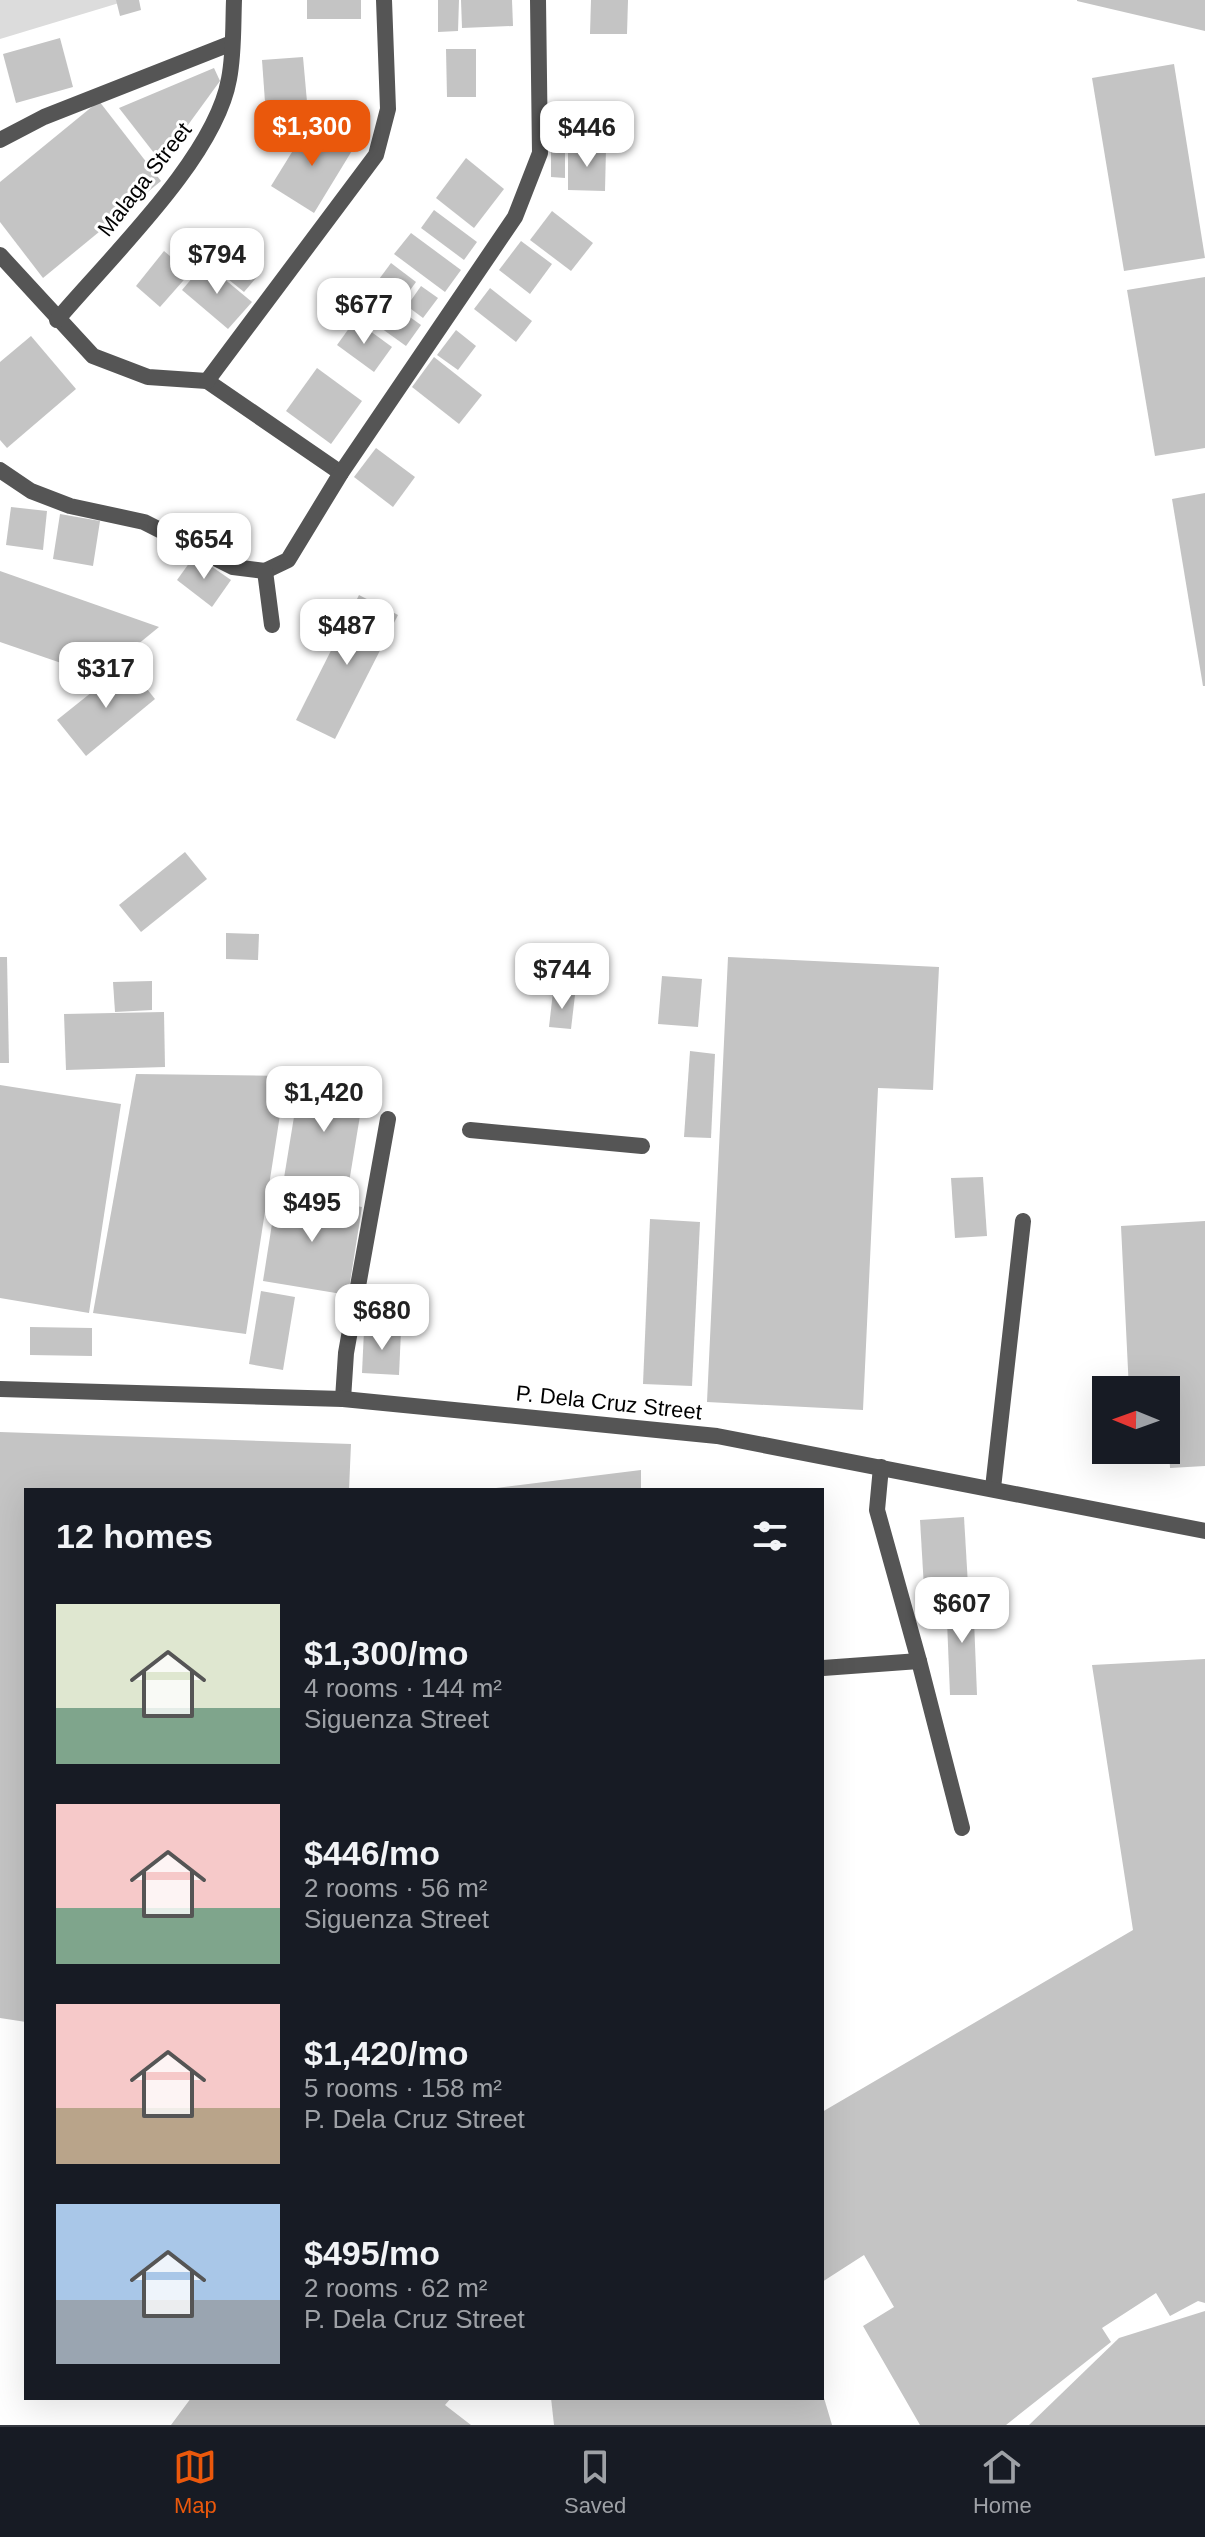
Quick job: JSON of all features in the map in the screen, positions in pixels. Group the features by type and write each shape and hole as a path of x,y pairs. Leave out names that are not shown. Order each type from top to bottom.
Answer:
{"street":[{"name":"Malaga Street","path":"57,320 173,185 215,123 229,80 234,0"},
{"path":"207,381 376,155 388,109 384,0"},
{"path":"0,470 31,491 70,506 144,522 233,567 265,571 288,560 341,473 515,217 540,153 538,0"},
{"path":"0,140 44,117 232,43"},
{"path":"0,255 93,356 148,377 207,381 341,473"},
{"path":"265,571 272,625"},
{"path":"343,1399 346,1353 388,1119"},
{"path":"470,1130 642,1146"},
{"path":"993,1488 1023,1221"},
{"name":"P. Dela Cruz Street","path":"0,1389 343,1399 717,1436 1205,1531"},
{"path":"881,1467 877,1510 962,1828"},
{"path":"824,1668 919,1661"}],"shaded area":[{"path":"0,0 129,0 0,39"}],"building":[{"path":"116,0 139,0 141,10 120,16"},
{"path":"307,0 361,0 361,19 307,19"},
{"path":"438,0 459,0 458,31 438,32"},
{"path":"461,0 512,0 513,26 462,28"},
{"path":"591,0 628,0 627,34 590,34"},
{"path":"1205,0 1205,31 1077,1"},
{"path":"60,38 73,87 16,103 3,54"},
{"path":"446,49 476,49 476,97 447,97"},
{"path":"303,57 308,113 266,116 262,60"},
{"path":"1174,64 1205,258 1124,271 1092,78"},
{"path":"214,68 220,81 161,162 119,108"},
{"path":"99,101 161,181 43,278 0,222 0,182"},
{"path":"310,123 353,149 314,213 271,186"},
{"path":"568,148 606,148 605,191 568,190"},
{"path":"551,152 565,152 565,178 551,177"},
{"path":"466,158 504,189 474,228 436,198"},
{"path":"434,210 477,242 464,260 421,228"},
{"path":"552,211 593,243 571,271 530,240"},
{"path":"411,233 461,270 445,292 394,254"},
{"path":"226,240 262,271 244,292 207,262"},
{"path":"521,241 552,264 530,294 499,270"},
{"path":"164,251 190,273 160,307 136,286"},
{"path":"205,263 252,302 228,329 182,290"},
{"path":"391,263 416,282 400,304 374,286"},
{"path":"1205,277 1205,448 1155,456 1127,290"},
{"path":"421,286 438,298 423,318 407,306"},
{"path":"490,288 532,321 516,342 474,309"},
{"path":"382,297 421,325 406,346 367,318"},
{"path":"355,320 392,347 374,372 337,345"},
{"path":"456,330 476,346 458,370 437,355"},
{"path":"31,336 76,389 7,448 0,440 0,362"},
{"path":"434,357 482,395 459,424 412,387"},
{"path":"317,368 362,401 331,444 286,411"},
{"path":"376,448 415,477 393,507 354,477"},
{"path":"1205,493 1205,686 1203,686 1172,499"},
{"path":"11,507 47,511 43,550 6,545"},
{"path":"60,514 100,521 93,566 53,559"},
{"path":"195,555 231,580 212,607 177,580"},
{"path":"0,571 159,627 99,676 0,642"},
{"path":"359,595 398,615 335,739 296,720"},
{"path":"127,664 155,699 86,756 57,720"},
{"path":"185,852 207,879 141,932 119,905"},
{"path":"226,933 259,934 258,960 226,959"},
{"path":"0,957 7,957 9,1063 0,1063"},
{"path":"728,957 939,967 933,1090 878,1088 863,1410 707,1402"},
{"path":"662,976 702,979 698,1027 658,1024"},
{"path":"152,981 152,1010 115,1012 113,982"},
{"path":"553,992 575,995 571,1029 549,1027"},
{"path":"164,1012 165,1067 66,1070 64,1014"},
{"path":"690,1051 715,1054 711,1138 684,1137"},
{"path":"136,1074 286,1076 246,1334 93,1313"},
{"path":"301,1074 365,1085 347,1195 283,1184"},
{"path":"0,1085 121,1104 89,1313 0,1298"},
{"path":"983,1177 987,1236 955,1238 951,1178"},
{"path":"277,1192 362,1207 348,1295 263,1281"},
{"path":"650,1219 700,1222 692,1386 643,1384"},
{"path":"1205,1221 1205,1466 1170,1468 1170,1464 1180,1464 1180,1376 1128,1376 1121,1226"},
{"path":"261,1291 295,1297 283,1370 249,1364"},
{"path":"30,1327 92,1328 92,1356 30,1355"},
{"path":"364,1330 401,1331 399,1375 362,1373"},
{"path":"0,1432 351,1444 349,1488 24,1488 24,2022 0,2018"},
{"path":"641,1470 641,1488 496,1488"},
{"path":"964,1517 968,1585 924,1588 920,1520"},
{"path":"973,1595 977,1695 950,1695 946,1596"},
{"path":"1205,1659 1205,2303 1198,2301 1170,2316 1156,2293 1102,2328 1111,2342 1006,2425 920,2425 863,2326 894,2307 864,2255 824,2281 824,2111 1133,1930 1092,1665"},
{"path":"1205,2311 1205,2425 1029,2425 1119,2338"},
{"path":"824,2398 832,2425 554,2425 551,2400"},
{"path":"190,2400 449,2400 445,2405 471,2425 171,2425"}]}
